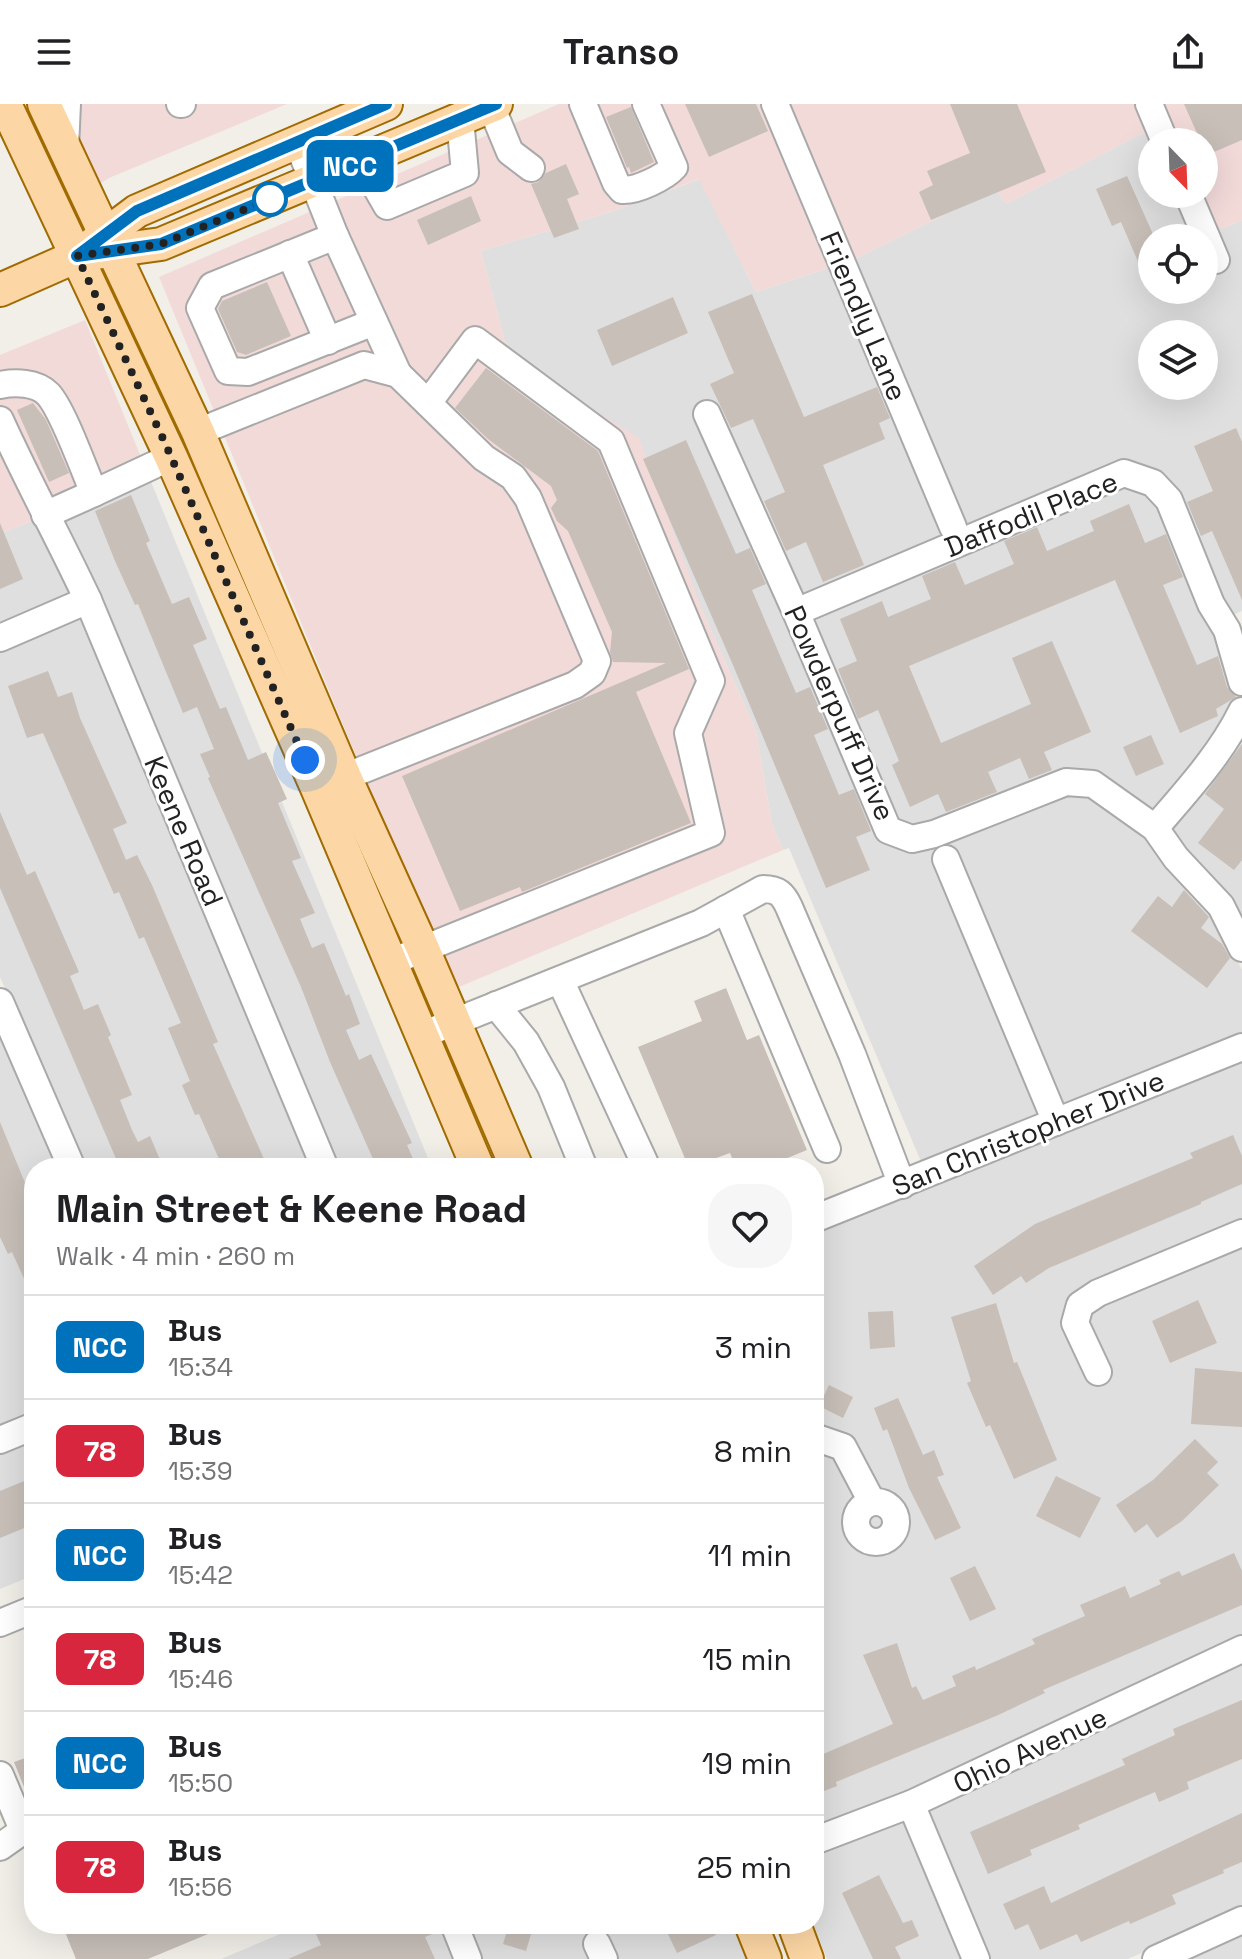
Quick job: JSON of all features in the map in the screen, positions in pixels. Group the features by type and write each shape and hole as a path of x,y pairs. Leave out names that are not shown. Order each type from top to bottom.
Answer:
{"main road":[{"path":"5,104 171,457 331,782 423,949 513,1158"},
{"path":"44,104 198,432 331,782 391,962 474,1158"},
{"path":"111,242 137,211 297,141 351,111 386,104"},
{"path":"0,290 111,242 161,244 494,105"},
{"path":"755,1934 765,1959"},
{"path":"798,1934 807,1959"}],"street":[{"path":"65,148 67,104"},
{"path":"583,104 616,183 622,190 630,191 673,170 646,104"},
{"name":"Friendly Lane","path":"775,104 953,527"},
{"path":"1149,104 1159,128"},
{"path":"494,105 510,152 531,168"},
{"path":"361,161 387,206 465,173 460,119"},
{"path":"297,141 335,236 398,374 484,458 513,477 528,498 597,661 592,673 575,685 331,782"},
{"path":"335,236 212,286 200,308 228,371 248,372 374,322"},
{"path":"290,254 328,341"},
{"path":"391,962 711,833 688,733 711,681 611,441 475,340 428,403"},
{"path":"198,432 364,365 398,374"},
{"path":"0,385 18,381 47,393 94,493"},
{"name":"Powderpuff Drive","path":"707,414 796,612 888,830 912,839 934,834 1066,782 1093,784 1155,828 1176,858 1221,906 1242,948"},
{"name":"Keene Road","path":"0,420 88,600 321,1158"},
{"path":"40,506 94,493 171,457"},
{"name":"Daffodil Place","path":"796,612 1124,473 1153,483 1169,500 1211,604 1234,627 1242,682"},
{"path":"0,638 88,600"},
{"path":"1155,828 1188,790 1234,727 1242,711"},
{"path":"946,859 1056,1122"},
{"path":"422,1035 701,923 763,889 779,891 852,1054 902,1185"},
{"path":"726,909 827,1149"},
{"path":"560,980 642,1158"},
{"path":"0,1002 68,1158"},
{"path":"496,1005 526,1042 551,1087 580,1158"},
{"name":"San Christopher Drive","path":"824,1215 1242,1047"},
{"path":"1098,1372 1075,1323 1080,1305 1098,1293 1242,1233"},
{"path":"0,1440 24,1430"},
{"path":"824,1440 843,1447 872,1502"},
{"path":"0,1623 24,1613"},
{"name":"Ohio Avenue","path":"824,1837 911,1804 1242,1649"},
{"path":"0,1775 24,1819"},
{"path":"911,1804 976,1959"},
{"path":"0,1847 24,1829"},
{"path":"1156,1959 1242,1920"},
{"path":"458,1934 468,1959"}],"shaded area":[{"path":"55,104 287,104 109,178 95,187"},
{"path":"559,104 764,104 832,267 756,292 699,179 614,211 481,251 509,357 639,438 702,610 756,731 772,824 783,850 452,990 159,277"},
{"path":"786,104 1138,104 1148,128 1138,128 1138,136 1006,204 996,189 851,261"},
{"path":"1160,104 1242,104 1242,220 1218,230 1218,224 1212,224 1205,208 1218,208 1218,128 1170,128"},
{"path":"1138,136 1138,208 1183,208 1190,224 1138,224 1138,304 1218,304 1218,271 1230,266 1218,238 1218,230 1242,220 1242,611 1231,616 1176,493 1120,462 964,527 851,261 996,189 1006,204"},
{"path":"700,179 756,292 832,267 945,535 801,598 711,400 693,408 787,616 879,833 1068,793 1090,795 1148,837 1213,912 1242,970 1242,1035 922,1164 789,848 783,850 772,824 756,731 702,610 509,357 481,251 614,211"},
{"path":"85,320 147,472 55,511 37,483 21,494 36,519 0,534 0,355"},
{"path":"147,472 428,1158 332,1158 55,511"},
{"path":"1125,484 1148,492 1160,506 1217,633 1237,697 1225,720 1153,814 1098,775 912,827 896,821 810,619"},
{"path":"36,519 74,594 0,625 0,534"},
{"path":"84,615 310,1158 79,1158 0,977 0,650"},
{"path":"1242,735 1242,925 1168,830"},
{"path":"0,1028 57,1158 24,1158 24,1418 0,1428"},
{"path":"1242,1059 1242,1221 1094,1283 1074,1296 1066,1327 1094,1387 1111,1378 1087,1322 1089,1313 1242,1246 1242,1636 907,1794 824,1825 824,1227"},
{"path":"24,1443 24,1579 0,1589 0,1453"},
{"path":"1242,1661 1242,1908 1128,1959 986,1959 925,1811"},
{"path":"906,1818 965,1959 827,1959 817,1934 824,1934 824,1849"},
{"path":"1242,1933 1242,1959 1184,1959"},
{"path":"280,1934 592,1934 584,1937 593,1959 221,1959"},
{"path":"604,1934 736,1934 746,1959 615,1959"}],"building":[{"path":"685,104 756,104 768,131 709,157"},
{"path":"950,104 1017,104 1046,172 931,220 919,192 933,185 927,171 970,153"},
{"path":"1184,104 1242,104 1242,140 1218,150 1218,128 1195,128"},
{"path":"631,107 654,162 631,173 606,117"},
{"path":"566,164 579,194 567,199 579,229 554,238 531,184"},
{"path":"1127,176 1138,208 1141,208 1148,224 1138,224 1138,261 1121,222 1112,226 1096,189"},
{"path":"471,196 481,221 428,245 417,220"},
{"path":"267,282 291,336 246,355 237,352 218,309 222,301"},
{"path":"752,294 804,417 877,387 890,418 879,423 885,439 823,465 864,565 823,582 806,542 786,551 764,501 785,492 753,419 731,428 710,384 734,373 708,312"},
{"path":"673,297 688,333 612,366 597,330"},
{"path":"486,368 598,451 689,669 636,692 691,823 522,892 520,887 460,911 402,776 666,663 613,662 610,652 612,632 568,531 557,521 551,508 557,500 551,486 488,439 455,408"},
{"path":"33,403 46,420 69,473 49,482 17,410"},
{"path":"1236,428 1242,442 1242,600 1212,531 1201,536 1187,502 1213,491 1194,446"},
{"path":"686,440 736,554 750,548 766,584 752,590 796,693 810,687 828,729 814,735 839,795 854,789 871,831 856,837 870,870 826,888 643,459"},
{"path":"131,495 150,541 146,543 172,604 189,597 207,639 193,645 220,709 226,707 248,760 266,752 287,799 278,803 301,858 292,861 315,913 300,919 312,948 324,943 346,996 349,994 360,1024 346,1030 359,1060 371,1054 412,1143 407,1145 413,1158 373,1158 208,778 200,754 214,749 197,707 183,713 95,511"},
{"path":"1129,504 1145,543 1166,534 1183,577 1163,585 1197,665 1218,656 1227,687 1236,697 1216,709 1218,716 1180,733 1115,580 909,666 941,743 1031,704 1012,658 1052,641 1091,732 1044,752 1052,770 1029,779 1020,758 988,772 997,792 946,812 938,794 910,807 892,765 899,761 878,710 858,719 838,669 857,661 840,619 882,601 888,617 931,599 922,576 955,562 965,585 1014,564 1004,541 1037,527 1047,551 1094,531 1090,521"},
{"path":"0,523 23,579 0,589"},
{"path":"48,671 58,697 72,692 80,718 127,823 113,829 126,860 137,855 152,885 218,1042 213,1044 264,1158 219,1158 199,1114 195,1115 182,1085 190,1081 168,1028 181,1023 144,937 139,939 119,892 114,894 43,733 27,738 8,686"},
{"path":"1151,735 1164,764 1136,776 1123,747"},
{"path":"1242,744 1242,860 1234,870 1198,843 1224,809 1205,794"},
{"path":"0,812 27,875 35,871 79,972 70,976 84,1010 98,1004 111,1035 108,1037 132,1095 120,1100 132,1130 138,1142 150,1136 159,1158 116,1158 0,888"},
{"path":"1184,890 1209,917 1201,928 1222,944 1230,958 1207,988 1131,931 1158,896 1172,907"},
{"path":"726,988 747,1040 759,1035 807,1150 787,1158 732,1158 730,1153 716,1158 685,1158 638,1047 702,1021 694,1001"},
{"path":"0,1122 24,1180 24,1279 12,1252 8,1254 0,1237"},
{"path":"1233,1135 1242,1156 1242,1184 1049,1268 1026,1283 1021,1276 993,1295 974,1266 1035,1224 1193,1158 1190,1153"},
{"path":"1198,1300 1217,1343 1170,1363 1152,1321"},
{"path":"996,1303 1014,1363 1017,1362 1057,1460 1014,1479 967,1383 971,1381 951,1317"},
{"path":"893,1311 895,1347 870,1349 868,1312"},
{"path":"1195,1368 1242,1372 1242,1427 1191,1424"},
{"path":"829,1385 853,1397 843,1418 824,1408 824,1396"},
{"path":"898,1398 923,1455 934,1450 944,1475 937,1477 961,1528 935,1540 909,1488 887,1429 883,1431 874,1408"},
{"path":"1195,1439 1218,1462 1207,1473 1219,1485 1182,1521 1157,1538 1147,1524 1135,1533 1116,1505 1153,1480"},
{"path":"1056,1476 1101,1498 1080,1538 1036,1516"},
{"path":"24,1481 24,1528 0,1538 0,1491"},
{"path":"1234,1553 1242,1571 1242,1605 1043,1690 1045,1693 996,1716 836,1782 837,1786 824,1791 824,1754 893,1724 863,1655 897,1643 912,1688 916,1686 923,1700 956,1686 952,1676 975,1666 976,1670 1035,1644 1032,1639 1085,1616 1080,1605 1125,1586 1130,1598 1161,1584 1159,1580 1179,1571 1182,1576"},
{"path":"975,1566 996,1609 970,1621 950,1578"},
{"path":"1242,1700 1242,1759 1187,1782 1189,1789 1159,1802 1155,1792 1078,1825 1080,1829 1030,1850 1032,1855 988,1874 970,1832 1125,1765 1122,1759 1175,1735 1173,1729"},
{"path":"24,1758 24,1787 14,1762"},
{"path":"1242,1813 1242,1862 1172,1895 1176,1904 1130,1924 1129,1921 1081,1942 1077,1934 1040,1950 1028,1924 1015,1930 1003,1904 1044,1886 1051,1903"},
{"path":"879,1875 903,1923 912,1920 919,1936 895,1947 901,1959 873,1959 842,1893"},
{"path":"66,1934 208,1934 148,1959 76,1959"},
{"path":"316,1934 432,1934 425,1937 435,1959 288,1959 321,1945"},
{"path":"506,1934 531,1934 526,1951 503,1944"},
{"path":"668,1934 716,1934 716,1935 677,1953"}],"bus line":[{"name":"NCC","path":"386,104 137,211 77,256 161,244 496,104"}],"route":[{"path":"270,199 161,244 77,256 165,443 305,760"}]}
